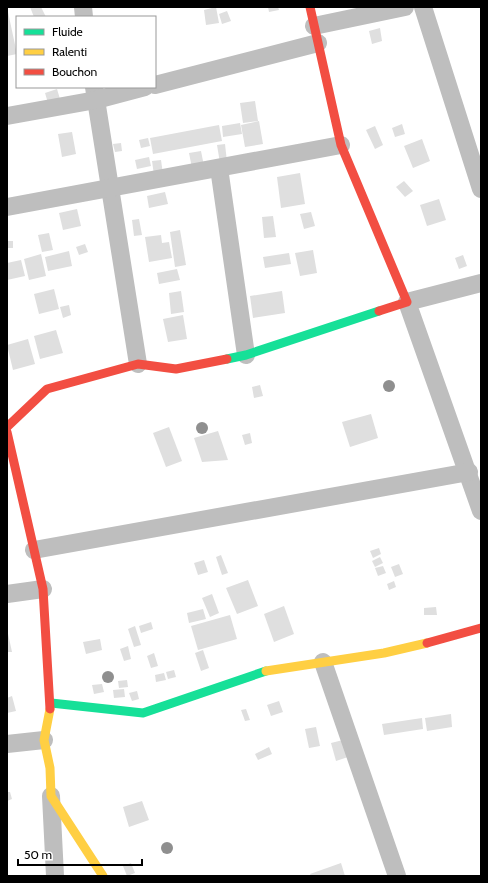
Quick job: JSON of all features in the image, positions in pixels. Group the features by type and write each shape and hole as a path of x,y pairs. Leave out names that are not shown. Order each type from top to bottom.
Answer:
{"street":[{"path":"310,7 341,145 407,302 469,472 481,511"},
{"path":"156,84 405,7"},
{"path":"423,7 481,189"},
{"path":"7,116 95,93 137,88"},
{"path":"95,93 138,364"},
{"path":"7,206 341,145"},
{"path":"219,168 246,355"},
{"path":"7,426 47,389 138,364 176,369 246,355 407,302 481,283"},
{"path":"7,432 43,589 51,703 44,740 50,768 55,876"},
{"path":"34,550 469,472"},
{"path":"7,594 43,589"},
{"path":"51,703 142,713 259,672 384,653 442,640 481,628"},
{"path":"323,662 397,876"},
{"path":"7,744 44,740"},
{"path":"51,796 103,876"}],"building":[{"path":"30,7 41,7 46,16 34,16"},
{"path":"216,7 219,23 206,25 204,10"},
{"path":"268,7 278,7 279,10 269,12"},
{"path":"227,11 231,21 222,24 219,14"},
{"path":"8,12 16,54 7,56"},
{"path":"380,28 382,41 372,44 369,31"},
{"path":"57,89 60,99 48,103 45,93"},
{"path":"255,101 258,121 243,123 240,103"},
{"path":"259,121 263,144 245,147 241,125"},
{"path":"240,123 242,134 223,137 222,126"},
{"path":"402,124 405,134 395,137 392,128"},
{"path":"219,125 222,141 153,154 150,138"},
{"path":"375,126 383,145 375,149 366,130"},
{"path":"72,132 76,154 62,157 58,134"},
{"path":"148,138 150,146 141,148 139,140"},
{"path":"422,139 430,161 413,168 404,146"},
{"path":"121,143 122,151 115,152 113,144"},
{"path":"225,144 227,162 220,163 217,145"},
{"path":"201,151 204,166 192,168 189,153"},
{"path":"149,157 151,166 137,169 135,160"},
{"path":"161,160 163,174 154,175 152,161"},
{"path":"300,173 305,204 281,208 277,177"},
{"path":"404,181 413,191 405,197 396,187"},
{"path":"165,192 168,204 149,208 147,196"},
{"path":"439,199 446,220 427,226 420,205"},
{"path":"77,209 81,226 63,230 59,213"},
{"path":"311,212 315,226 304,229 300,214"},
{"path":"273,216 276,237 264,238 262,217"},
{"path":"139,219 142,235 134,236 132,220"},
{"path":"180,230 186,265 175,267 170,232"},
{"path":"49,233 53,250 42,252 38,235"},
{"path":"161,235 162,243 169,242 172,258 149,262 145,237"},
{"path":"7,241 13,241 13,248 7,248"},
{"path":"85,244 88,252 79,255 76,247"},
{"path":"313,250 317,273 300,276 295,253"},
{"path":"69,251 72,266 48,271 45,257"},
{"path":"289,253 291,264 265,268 263,257"},
{"path":"41,254 46,276 29,280 24,259"},
{"path":"463,255 467,266 459,269 455,258"},
{"path":"21,260 25,276 7,280 7,263"},
{"path":"177,269 180,280 159,284 157,273"},
{"path":"54,289 59,309 39,314 34,294"},
{"path":"181,291 184,312 171,314 169,293"},
{"path":"282,291 285,313 253,318 250,296"},
{"path":"69,305 71,315 63,318 60,307"},
{"path":"183,315 187,339 168,342 163,319"},
{"path":"56,330 63,353 40,359 34,336"},
{"path":"28,339 35,364 13,370 7,345"},
{"path":"260,385 263,396 254,398 252,387"},
{"path":"371,414 378,438 350,447 342,422"},
{"path":"169,427 182,461 166,467 153,433"},
{"path":"218,431 228,460 202,462 194,438"},
{"path":"250,433 252,443 245,445 242,435"},
{"path":"379,548 381,554 373,558 370,551"},
{"path":"221,555 228,573 222,575 216,557"},
{"path":"380,557 383,563 375,567 372,561"},
{"path":"204,560 208,572 198,575 194,563"},
{"path":"399,564 403,574 395,577 391,567"},
{"path":"383,566 386,573 378,576 375,568"},
{"path":"248,580 258,606 237,614 226,588"},
{"path":"394,581 396,587 389,590 387,584"},
{"path":"212,594 219,613 210,617 202,598"},
{"path":"284,606 294,634 274,642 264,614"},
{"path":"436,607 437,615 424,615 424,608"},
{"path":"203,609 206,619 189,623 187,613"},
{"path":"230,615 237,639 198,650 191,626"},
{"path":"151,622 153,629 141,633 139,626"},
{"path":"135,626 141,645 134,647 128,629"},
{"path":"7,629 12,652 7,652"},
{"path":"100,639 102,650 86,654 83,642"},
{"path":"128,646 131,659 124,661 120,649"},
{"path":"203,650 209,668 201,671 195,653"},
{"path":"154,653 158,666 151,668 147,656"},
{"path":"174,670 176,677 168,679 166,672"},
{"path":"164,673 166,680 156,682 155,675"},
{"path":"127,680 128,687 119,688 118,681"},
{"path":"102,684 104,692 94,694 92,685"},
{"path":"124,689 125,697 114,698 113,690"},
{"path":"137,691 139,699 132,701 129,693"},
{"path":"12,696 16,711 7,713 7,698"},
{"path":"279,701 283,712 271,716 267,705"},
{"path":"246,709 250,720 245,721 241,710"},
{"path":"451,714 452,727 427,731 425,718"},
{"path":"422,718 423,729 384,735 382,724"},
{"path":"316,727 320,746 309,748 305,729"},
{"path":"343,740 348,757 336,761 331,743"},
{"path":"269,747 272,754 258,760 255,754"},
{"path":"7,792 10,792 12,799 7,801"},
{"path":"142,801 149,820 129,827 123,807"},
{"path":"131,863 135,873 127,876 123,866"},
{"path":"341,863 345,876 311,876 310,874"}],"traffic: fast":[{"path":"227,359 246,355 379,311"},
{"path":"51,703 143,713 266,671"}],"traffic: slow":[{"path":"266,671 384,653 427,643"},
{"path":"50,709 44,740 50,768 51,796 103,876"}],"traffic: jam":[{"path":"310,7 341,145 407,302 379,311"},
{"path":"7,427 47,389 138,364 176,369 227,359"},
{"path":"7,432 43,589 50,709"},
{"path":"427,643 481,628"}]}
